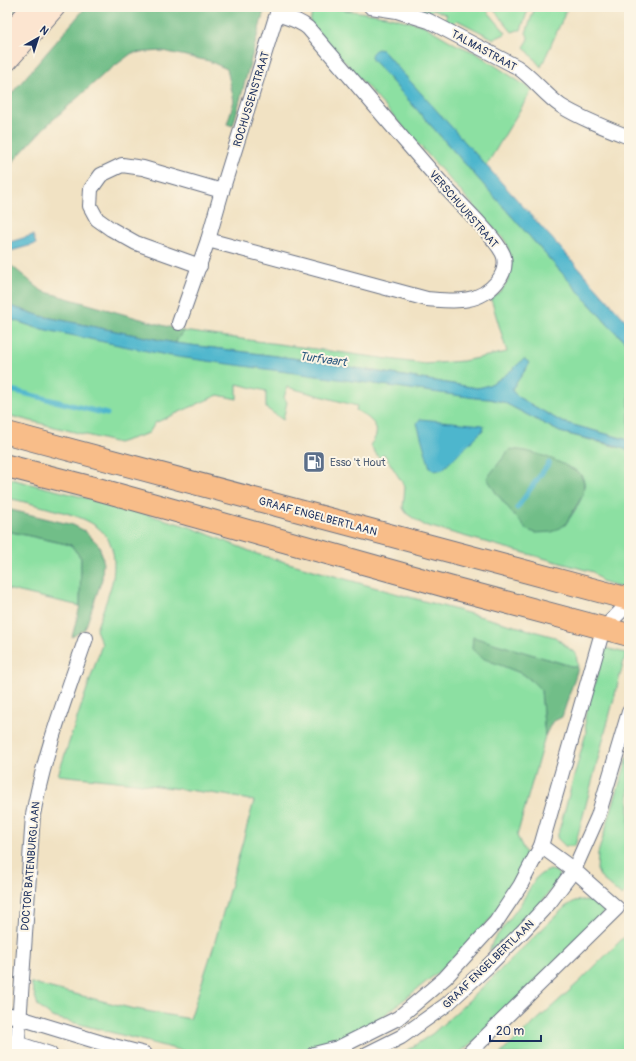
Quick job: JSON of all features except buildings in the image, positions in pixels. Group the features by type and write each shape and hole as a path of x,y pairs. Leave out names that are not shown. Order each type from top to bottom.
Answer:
{"main road":[{"name":"GRAAF ENGELBERTLAAN","path":"7,433 629,599"},
{"path":"7,466 216,521 629,635"}],"street":[{"path":"7,36 32,7"},
{"path":"7,61 55,7"},
{"name":"TALMASTRAAT","path":"371,7 397,11 423,19 459,36 517,67 527,74 533,82 560,105 574,114 629,137"},
{"name":"ROCHUSSENSTRAAT","path":"179,323 200,266 278,11"},
{"name":"VERSCHUURSTRAAT","path":"208,240 427,299 457,301 478,298 491,290 499,280 505,268 504,256 497,244 447,189 308,28 303,23 278,11"},
{"path":"200,266 136,242 111,230 96,219 90,206 91,189 101,175 122,165 144,168 222,191"},
{"path":"603,629 629,604"},
{"name":"GRAAF ENGELBERTLAAN","path":"314,1054 338,1048 398,1018 445,978 496,922 520,886 541,846 603,629"},
{"name":"DOCTOR BATENBURGLAAN","path":"14,1046 14,1016 33,815 37,793 55,726 86,638"},
{"name":"GRAAF ENGELBERTLAAN","path":"367,1054 401,1037 446,1005 487,967 550,902 574,870 598,816 629,712"},
{"path":"468,1054 617,908 574,870 541,846"},
{"path":"14,1016 102,1043 145,1054"},
{"path":"14,1046 50,1054"}],"green space":[{"path":"7,7 17,7 7,20"},
{"path":"86,7 265,7 233,126 227,124 234,101 227,69 209,61 163,51 132,53 104,74 44,128 7,168 7,99"},
{"path":"313,7 325,7 386,16 423,25 455,44 476,53 532,90 486,166 382,50 371,58 610,327 629,345 629,440 562,422 523,400 512,392 502,377 484,387 477,388 307,360 175,343 183,331 425,364 463,361 507,352 491,299 501,291 508,280 512,262 506,242 310,23"},
{"path":"422,7 484,7 506,33 494,39 457,20 452,25 446,22 445,19 447,15 433,9 429,15 422,13"},
{"path":"496,7 529,7 521,30 512,32 494,10"},
{"path":"535,7 568,7 541,67 524,47 528,39 526,33"},
{"path":"7,262 42,291 183,331 175,343 41,316 7,305"},
{"path":"7,318 37,328 503,402 560,432 629,451 629,590 604,583 593,572 424,525 407,514 403,508 405,487 384,454 379,458 370,445 376,434 376,429 374,424 367,417 356,410 357,406 287,387 284,398 287,402 283,420 266,408 266,391 237,384 237,399 218,395 155,423 149,433 118,443 7,415","holes":["572,468 580,474 584,486 583,493 577,507 565,525"]},
{"path":"510,449 538,454 564,464 580,474 584,482 583,495 565,525 552,532 536,533 527,530 496,493 487,478"},
{"path":"7,478 122,507 190,527 257,554 555,637 576,654 578,668 473,638 506,667 523,674 541,690 545,736 517,836 527,856 512,885 492,917 474,938 441,970 381,1018 355,1033 322,1045 289,1054 203,1054 187,1052 52,1017 38,1006 31,983 130,1008 190,1019 214,945 254,801 225,795 127,782 58,775 102,644 96,630 113,578 114,562 112,548 100,529 79,517 7,498"},
{"path":"7,509 73,525 85,531 99,545 103,559 102,579 85,629 72,637 80,606 81,558 71,545 7,531"},
{"path":"7,531 71,545 81,558 80,606 7,589"},
{"path":"473,637 578,668 562,717 552,722 545,736 541,690 523,674 482,658 472,649"},
{"path":"605,648 626,653 575,846 565,846 557,838 586,733 585,717"},
{"path":"629,753 629,889 622,896 601,878 597,870 598,853"},
{"path":"550,870 556,871 559,875 553,888 521,924 489,951 493,941 520,905 535,879 541,874"},
{"path":"582,900 596,903 605,912 480,1036 458,1054 401,1054 432,1034 461,1008 565,907 575,901"},
{"path":"628,933 629,1054 500,1054 579,982"}],"water":[{"path":"378,49 382,50 629,324 629,345 610,327 371,58 373,52"},
{"path":"33,235 36,244 7,252 7,243"},
{"path":"7,305 41,316 175,343 307,360 477,388 484,387 497,381 524,359 530,363 512,389 514,393 523,400 562,422 628,440 629,451 614,445 560,432 503,402 171,356 37,328 7,318"},
{"path":"420,419 484,426 483,430 443,469 435,471 430,468 417,423"}],"waterway":[{"path":"7,389 107,414"},
{"path":"517,508 549,463"}],"place":[{"name":"Esso 't Hout","path":"314,462"}],"water label":[{"name":"Turfvaart","path":"323,359"}]}
